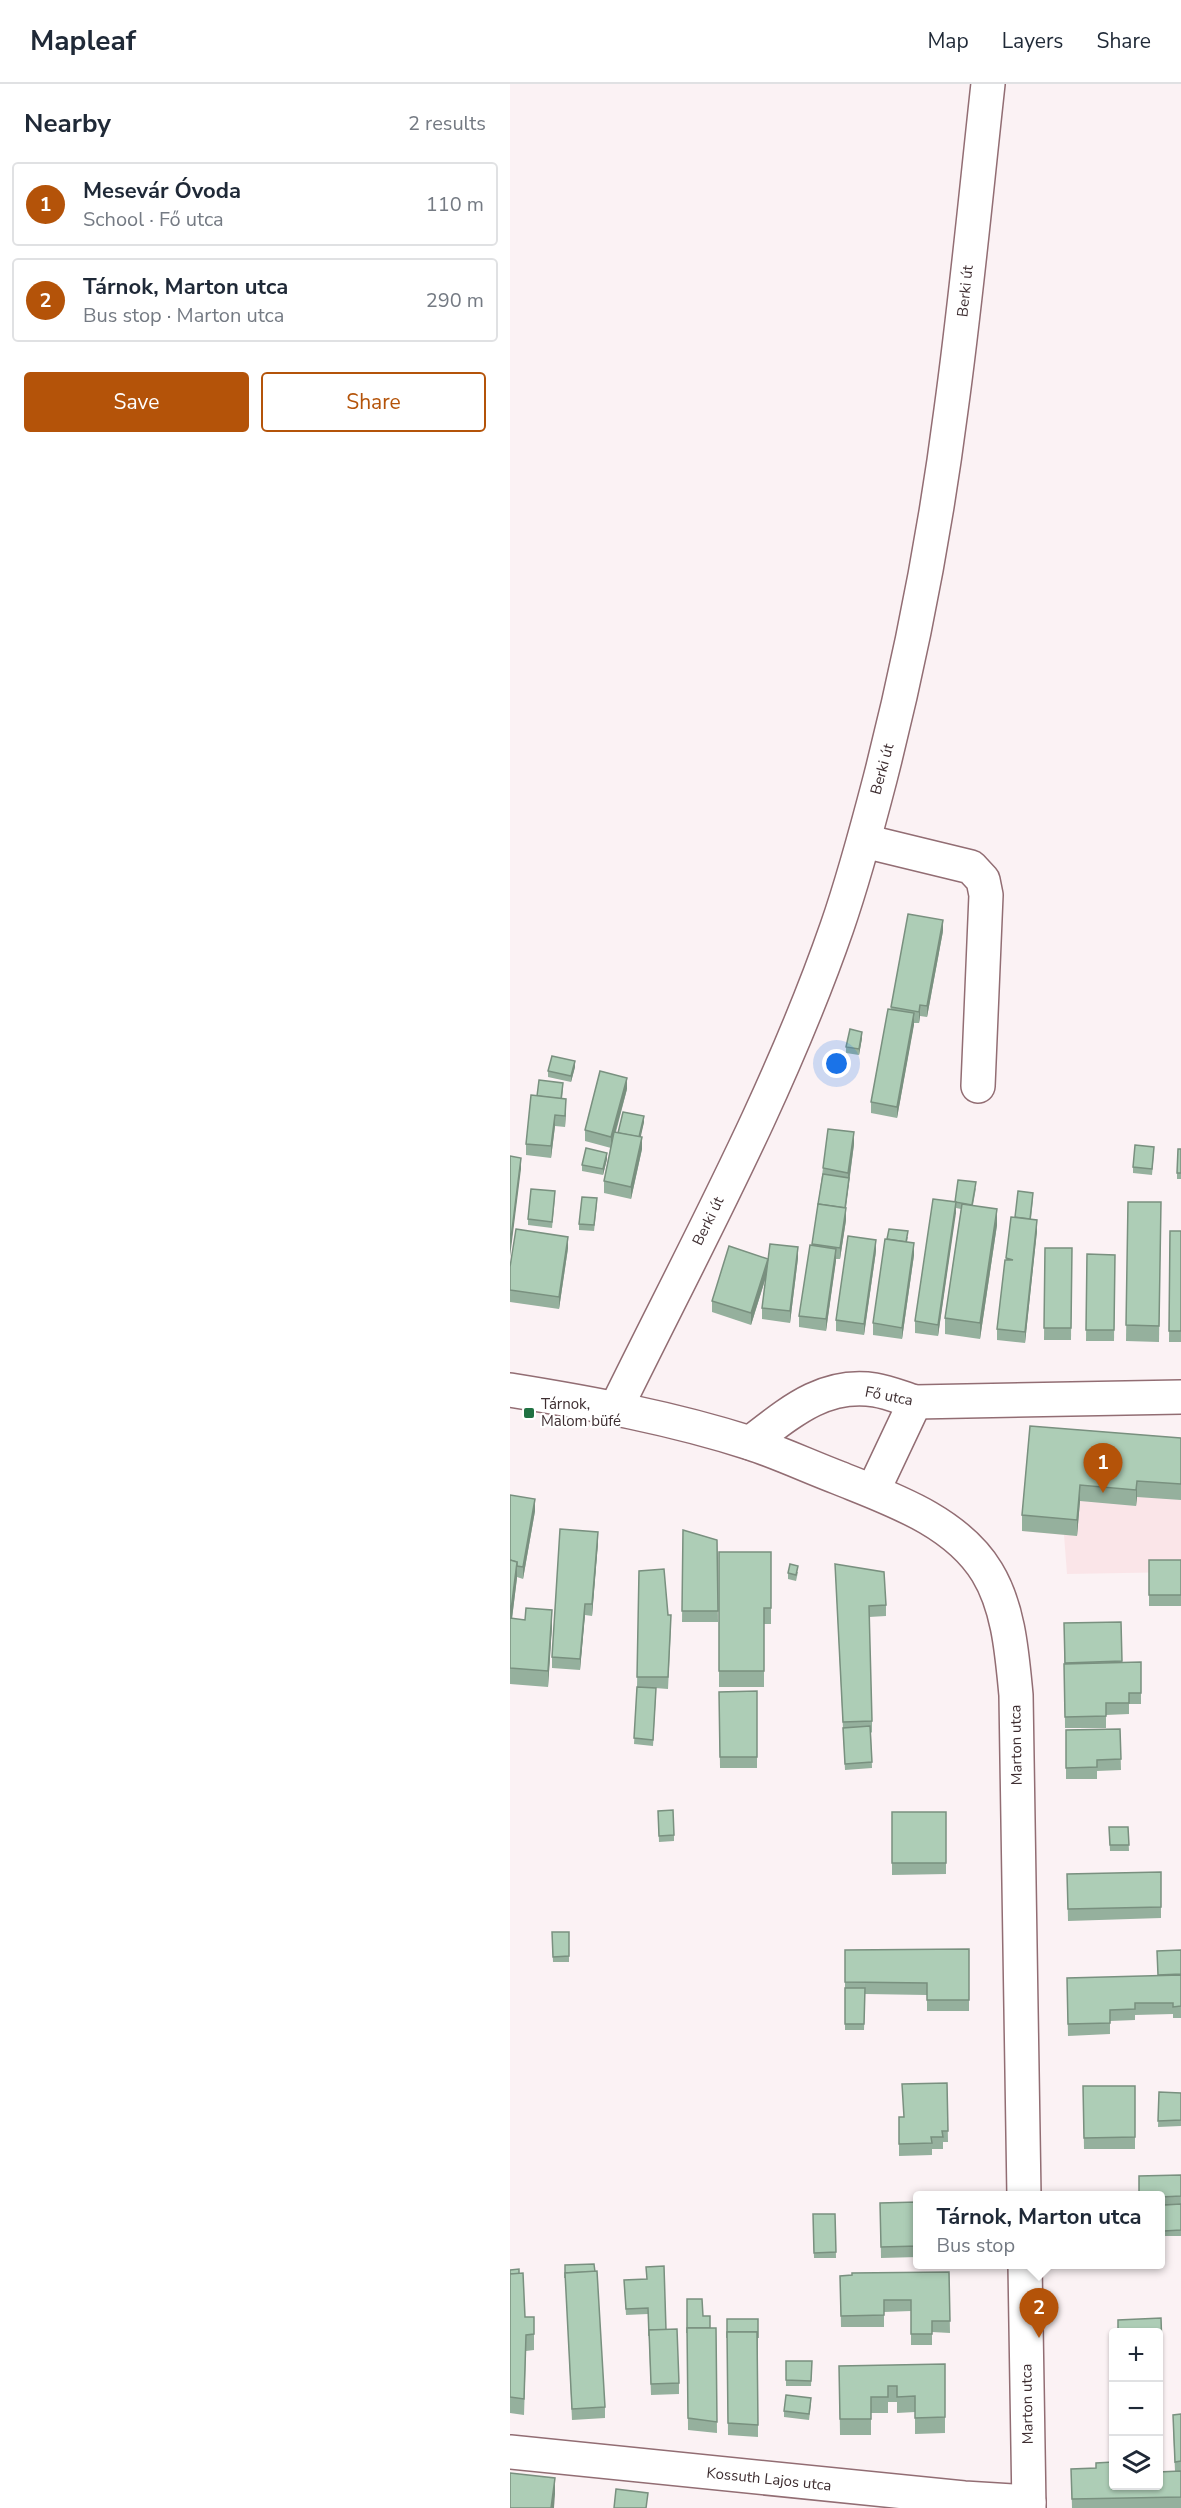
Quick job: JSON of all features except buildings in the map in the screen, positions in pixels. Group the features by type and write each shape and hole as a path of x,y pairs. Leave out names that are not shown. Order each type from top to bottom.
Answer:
{"street":[{"name":"Berki út","path":"616,1408 769,1098 803,1019 830,946 864,841 897,712 923,586 951,411 988,84"},
{"path":"864,841 971,867 983,880 986,895 978,1086"},
{"path":"510,1390 616,1408 750,1443"},
{"name":"Fő utca","path":"750,1443 814,1397 846,1390 874,1390 915,1402 1181,1396"},
{"path":"873,1491 915,1402"},
{"name":"Marton utca","path":"750,1443 873,1491 930,1518 962,1542 987,1571 1000,1602 1011,1641 1016,1707 1024,2191"},
{"name":"Marton utca","path":"1025,2269 1029,2505"},
{"name":"Kossuth Lajos utca","path":"510,2452 1029,2505"}],"shaded area":[{"path":"1030,1442 1181,1454 1181,1572 1067,1574 1064,1535 1022,1531"}],"place":[{"name":"Tárnok, Malom büfé","path":"529,1413"},
{"name":"Mesevár Óvoda","path":"1103,1493"},
{"name":"Tárnok, Marton utca","path":"1039,2338"}]}
